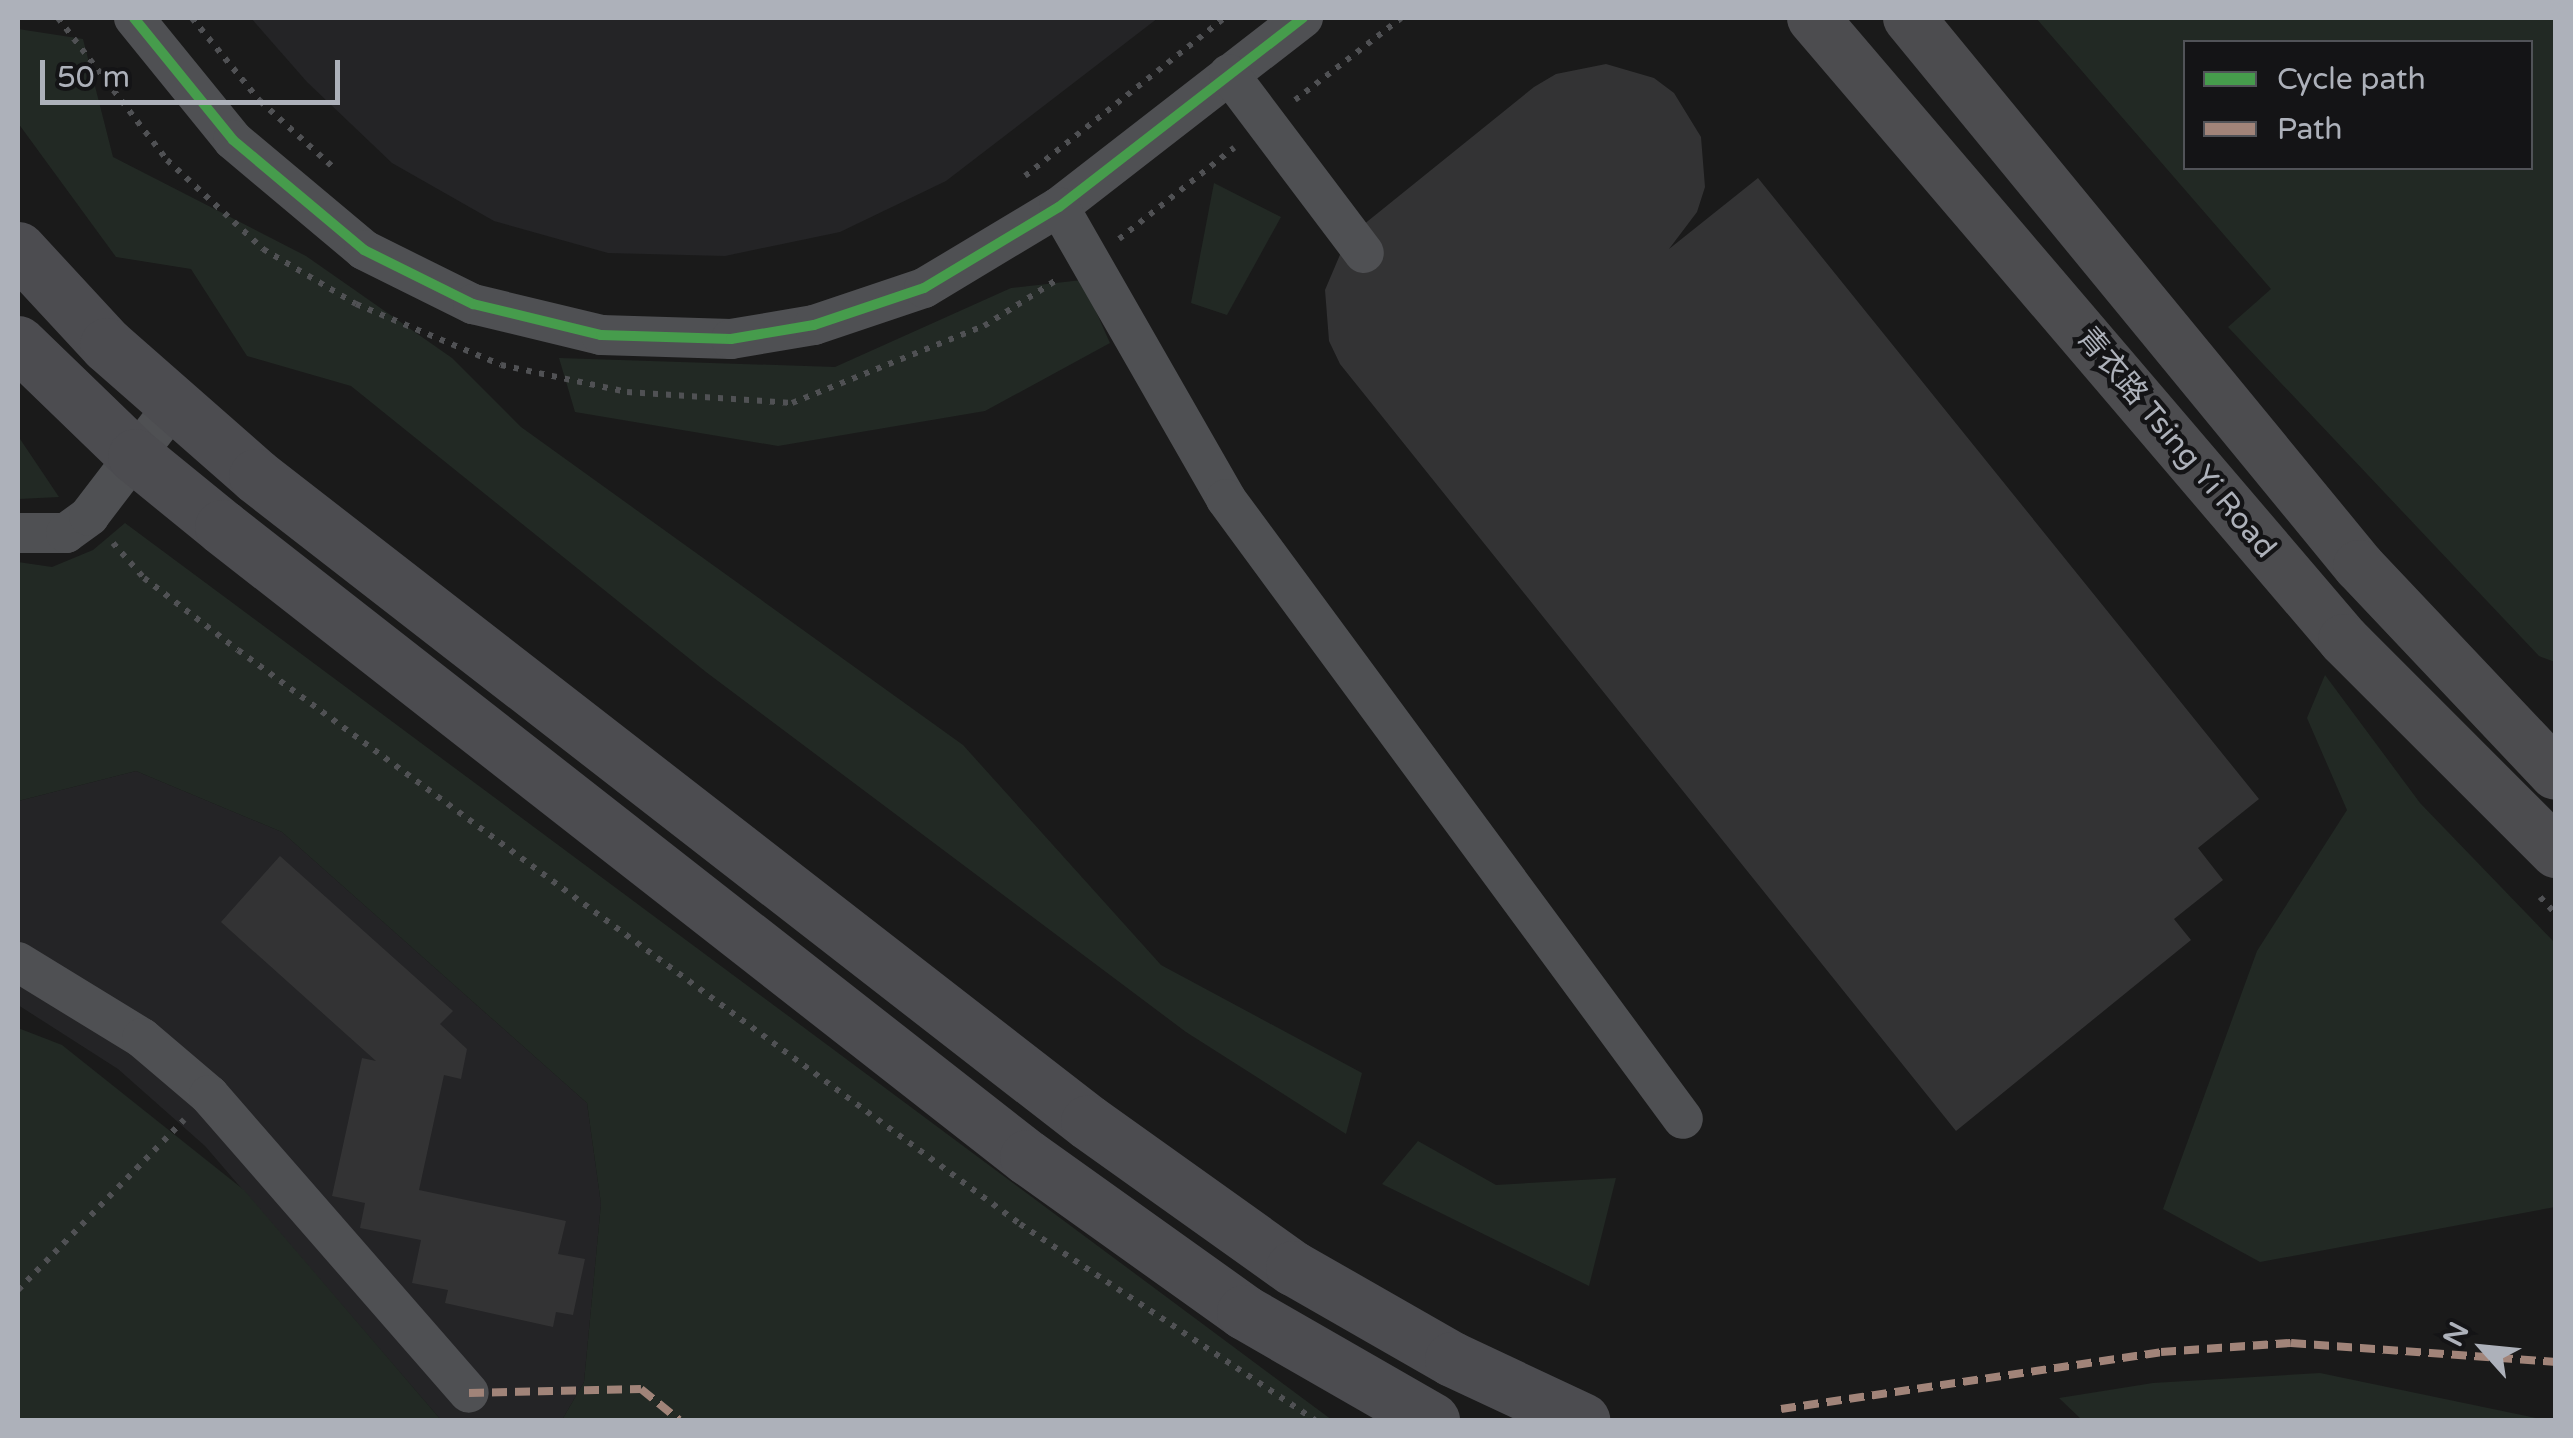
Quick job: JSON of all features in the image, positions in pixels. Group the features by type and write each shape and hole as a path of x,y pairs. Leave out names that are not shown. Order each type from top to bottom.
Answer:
{"highway":[{"path":"18,249 173,406 559,713 1206,1209 1373,1316 1582,1420"},
{"path":"18,343 134,456 1155,1251 1244,1312 1432,1420"}],"main road":[{"name":"青衣路 Tsing Yi Road","path":"1814,18 2344,640 2556,852"},
{"name":"青衣路 Tsing Yi Road","path":"1909,18 2359,566 2556,774"}],"street":[{"path":"134,18 233,140 364,250 472,304 601,335 731,338 814,325 924,288 1059,207 1303,18"},
{"path":"1229,74 1364,253"},
{"path":"1059,207 1226,498 1683,1119"},
{"path":"18,533 66,532 89,516 173,406"},
{"path":"18,962 104,1012 209,1094 468,1393"}],"path":[{"path":"58,18 167,160 263,249 356,304 500,364 627,392 792,403 984,326 1088,260 1400,18"},
{"path":"192,18 260,101 342,175"},
{"path":"1018,182 1224,18"},
{"path":"89,516 144,578 238,650 1020,1224 1315,1420"},
{"path":"18,1290 209,1094"}],"shaded area":[{"path":"251,18 1158,18 946,181 840,232 725,256 608,253 494,221 392,163 307,82"},
{"path":"2036,18 2555,18 2555,662 2539,656 2228,327 2271,289"},
{"path":"18,29 83,39 113,157 306,256 452,358 521,427 963,745 1161,965 1362,1073 1346,1134 1186,1032 706,672 351,386 247,356 191,269 116,257 18,123"},
{"path":"1214,183 1281,217 1227,315 1191,303"},
{"path":"1082,280 1110,343 985,411 778,446 575,412 559,358 835,367 1011,288"},
{"path":"18,436 59,497 18,499"},
{"path":"125,523 1332,1420 562,1420 584,1382 601,1204 587,1103 282,832 136,771 18,801 18,562 52,567 93,550"},
{"path":"2325,675 2420,803 2555,943 2555,1207 2260,1262 2163,1209 2257,951 2347,810 2307,718"},
{"path":"136,771 282,832 587,1103 601,1204 584,1382 562,1420 441,1420 205,1146 118,1069 18,1005 18,801"},
{"path":"18,1028 62,1045 244,1190 441,1420 18,1420"},
{"path":"1418,1141 1496,1185 1616,1178 1589,1286 1382,1184"},
{"path":"2320,1373 2545,1420 2082,1420 2059,1398 2153,1383"}],"building":[{"path":"1606,64 1654,78 1674,93 1701,137 1705,187 1697,212 1669,249 1758,178 2259,799 2198,848 2223,880 2174,919 2191,940 1956,1131 1340,364 1329,341 1325,290 1345,243 1363,225 1534,87 1556,74"},
{"path":"280,856 453,1011 440,1024 467,1049 461,1079 444,1075 419,1190 566,1221 558,1254 585,1259 573,1315 556,1312 553,1327 445,1303 448,1290 412,1283 421,1240 360,1228 365,1203 332,1196 362,1058 376,1061 221,922"}],"marked path":[{"path":"1781,1409 2161,1352 2291,1343 2556,1362"},
{"path":"469,1393 641,1389 679,1420"}],"cycle path":[{"path":"134,18 233,140 364,250 473,304 601,335 731,339 814,325 924,288 1059,207 1303,18"}]}
